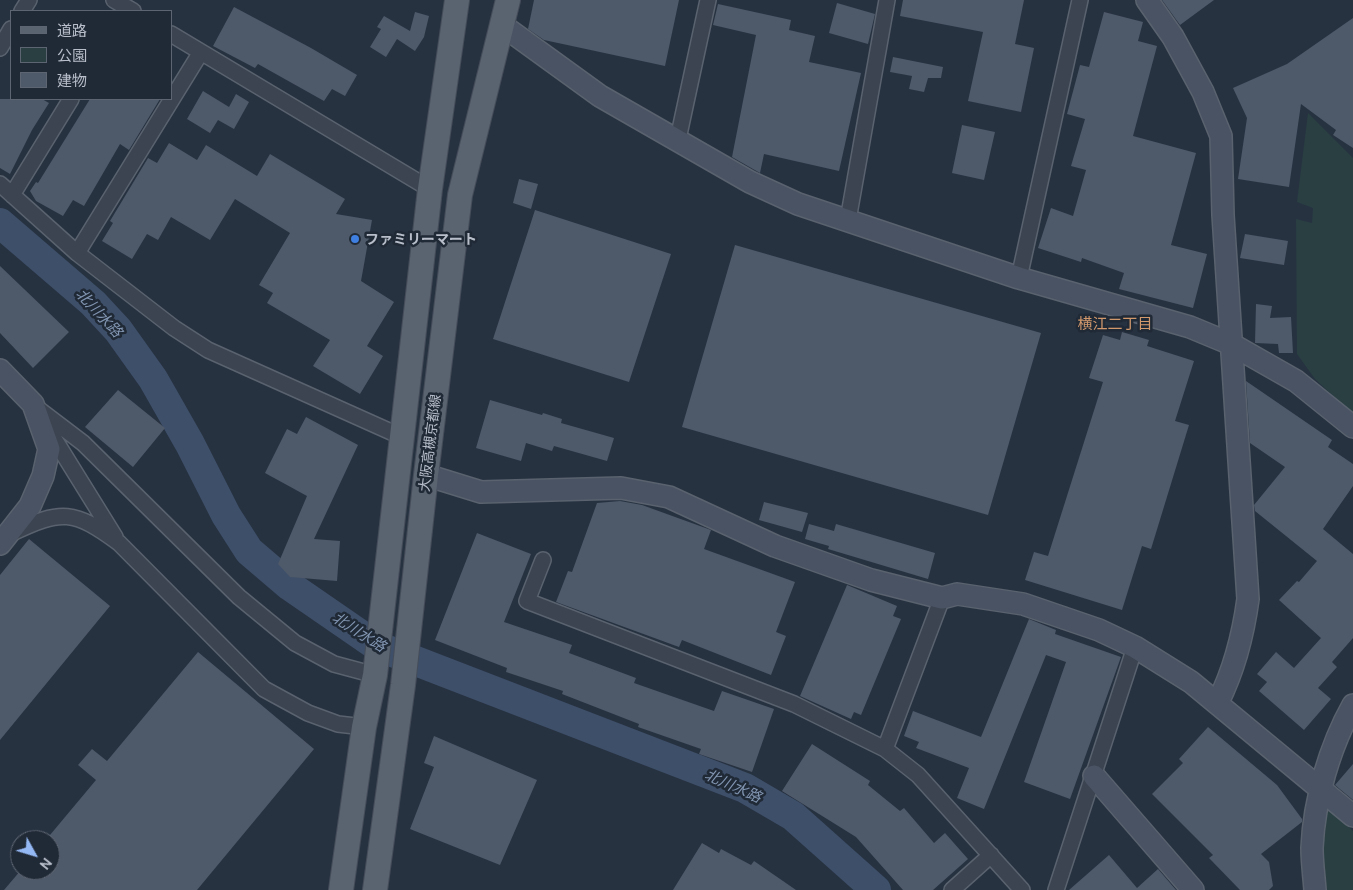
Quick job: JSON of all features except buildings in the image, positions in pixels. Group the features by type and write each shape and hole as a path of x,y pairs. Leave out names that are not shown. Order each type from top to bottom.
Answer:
{"main road":[{"path":"341,890 364,727 375,670 400,436 430,189 457,0"},
{"name":"大阪高槻京都線","path":"375,890 403,685 460,195 508,0"}],"street":[{"path":"678,139 708,0"},
{"path":"848,220 887,0"},
{"path":"1020,278 1080,0"},
{"path":"1147,0 1177,45 1202,92 1221,136 1223,215 1248,599 1242,641 1230,677 1218,702"},
{"path":"502,25 600,96 750,182 798,204 1020,278 1190,327 1231,344 1296,381 1353,427"},
{"path":"0,48 10,31"},
{"path":"172,35 430,189"},
{"path":"172,99 201,52"},
{"path":"12,195 70,100"},
{"path":"76,253 171,100"},
{"path":"0,184 76,253 174,328 208,350 400,436"},
{"path":"0,370 33,404 83,443 239,597 295,643 334,664 375,670"},
{"path":"4,539 30,506 43,476 49,449 33,404"},
{"path":"33,404 119,543"},
{"path":"426,475 481,492 621,488 669,497 783,549 871,580 942,598 957,594 1023,604 1099,630 1135,647 1192,682 1353,816"},
{"path":"4,539 54,515 74,516 96,526 119,543 264,689 308,713 338,724 364,727"},
{"path":"543,560 528,602 794,704 885,749 918,775 1022,890"},
{"path":"885,749 942,598"},
{"path":"1056,890 1135,647"},
{"path":"1315,890 1312,848 1321,790 1330,753 1353,705"},
{"path":"1094,776 1194,890"},
{"path":"952,890 990,855"}],"green space":[{"path":"1308,113 1353,158 1353,414 1315,379 1297,354 1296,219 1312,223 1313,208 1297,202"},
{"path":"1331,810 1353,831 1353,890 1325,890 1321,871 1324,814"}],"waterway":[{"name":"北川水路","path":"0,223 93,303 118,330 153,379 190,444 226,515 249,551 290,586 377,646 745,788 793,816 876,890"}],"place":[{"name":"ファミリーマート","path":"355,239"}],"district":[{"name":"横江二丁目","path":"1115,324"}]}
